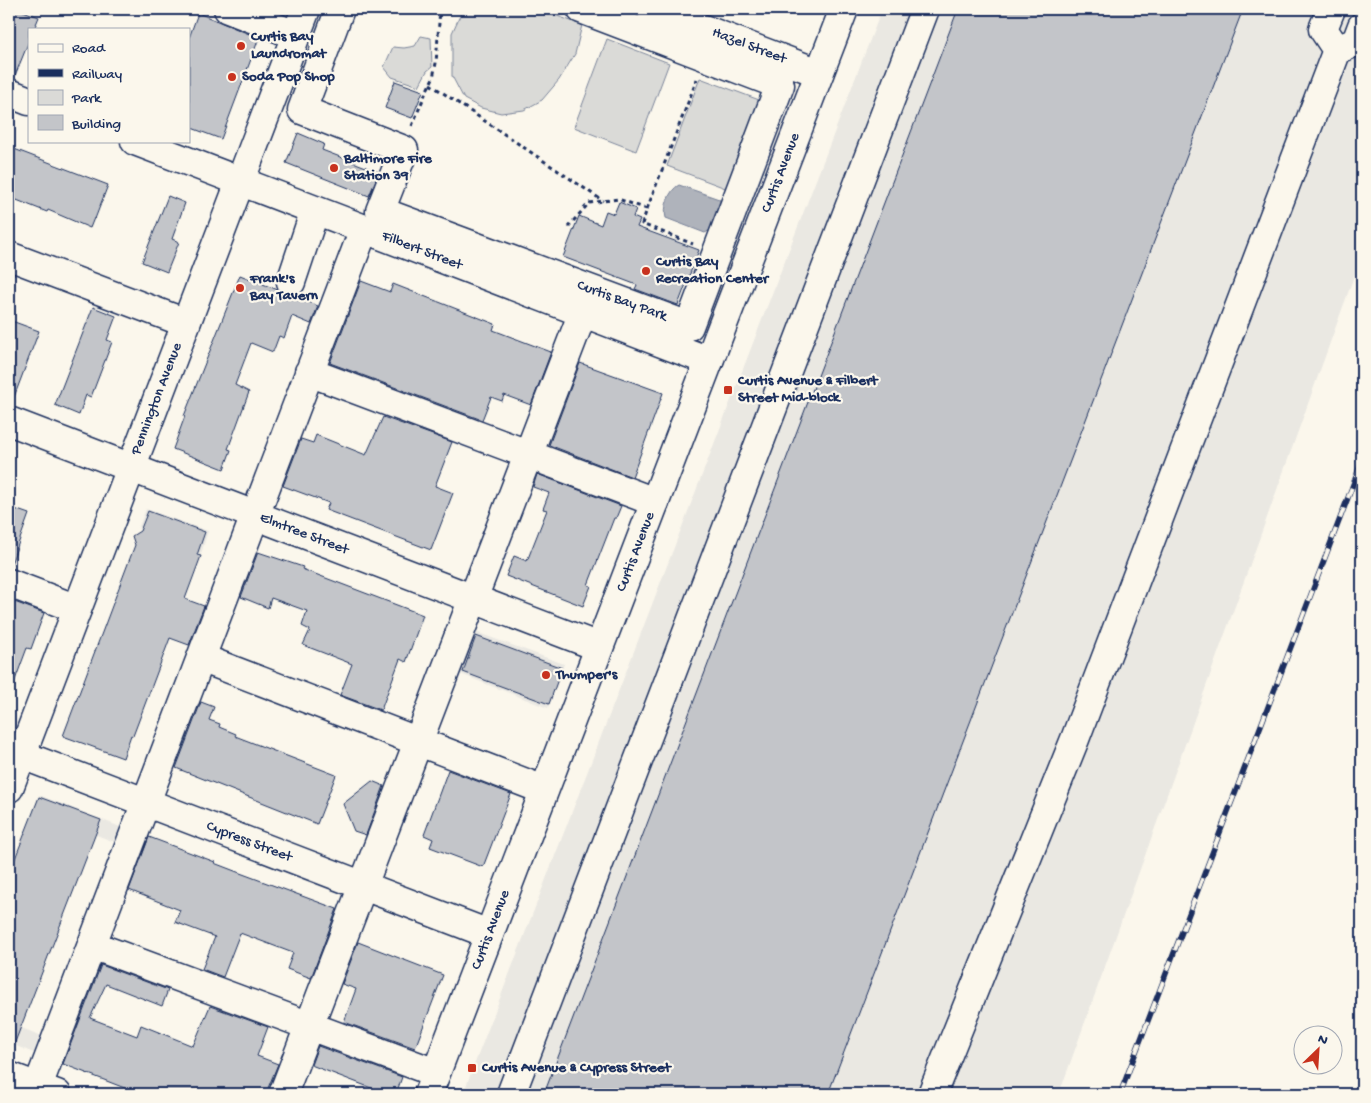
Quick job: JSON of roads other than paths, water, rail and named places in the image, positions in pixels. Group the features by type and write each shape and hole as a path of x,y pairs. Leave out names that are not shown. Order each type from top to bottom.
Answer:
{"street":[{"path":"228,9 296,35"},
{"name":"Pennington Avenue","path":"9,788 15,752 76,609 306,9"},
{"name":"Curtis Bay Park","path":"340,9 302,110 404,150 380,211 689,326 780,85 581,9"},
{"name":"Hazel Street","path":"651,9 694,16 819,73"},
{"name":"Curtis Avenue","path":"432,1084 844,9"},
{"path":"511,1094 925,9"},
{"path":"1331,9 1323,29 1337,50"},
{"path":"932,1094 1075,739 1337,50 1356,42 1362,26"},
{"path":"9,93 28,101"},
{"name":"Filbert Street","path":"138,142 709,361"},
{"path":"291,282 315,210"},
{"path":"9,1076 43,1092 92,945 364,228"},
{"path":"9,256 186,323"},
{"path":"284,1094 583,312"},
{"path":"309,372 655,502"},
{"name":"Elmtree Street","path":"9,421 599,647"},
{"path":"9,584 76,609"},
{"path":"201,658 544,790"},
{"name":"Cypress Street","path":"15,752 489,934"},
{"path":"92,945 309,1026 432,1084"}],"railway":[{"path":"1120,1094 1362,461"}],"place":[{"name":"Curtis Bay Laundromat","path":"241,46"},
{"name":"Soda Pop Shop","path":"232,77"},
{"name":"Baltimore Fire Station 39","path":"334,168"},
{"name":"Curtis Bay Recreation Center","path":"646,271"},
{"name":"Frank's Bay Tavern","path":"240,288"},
{"name":"Curtis Avenue & Filbert Street Mid-block","path":"728,390"},
{"name":"Thumper's","path":"546,675"},
{"name":"Curtis Avenue & Cypress Street","path":"472,1068"}]}
